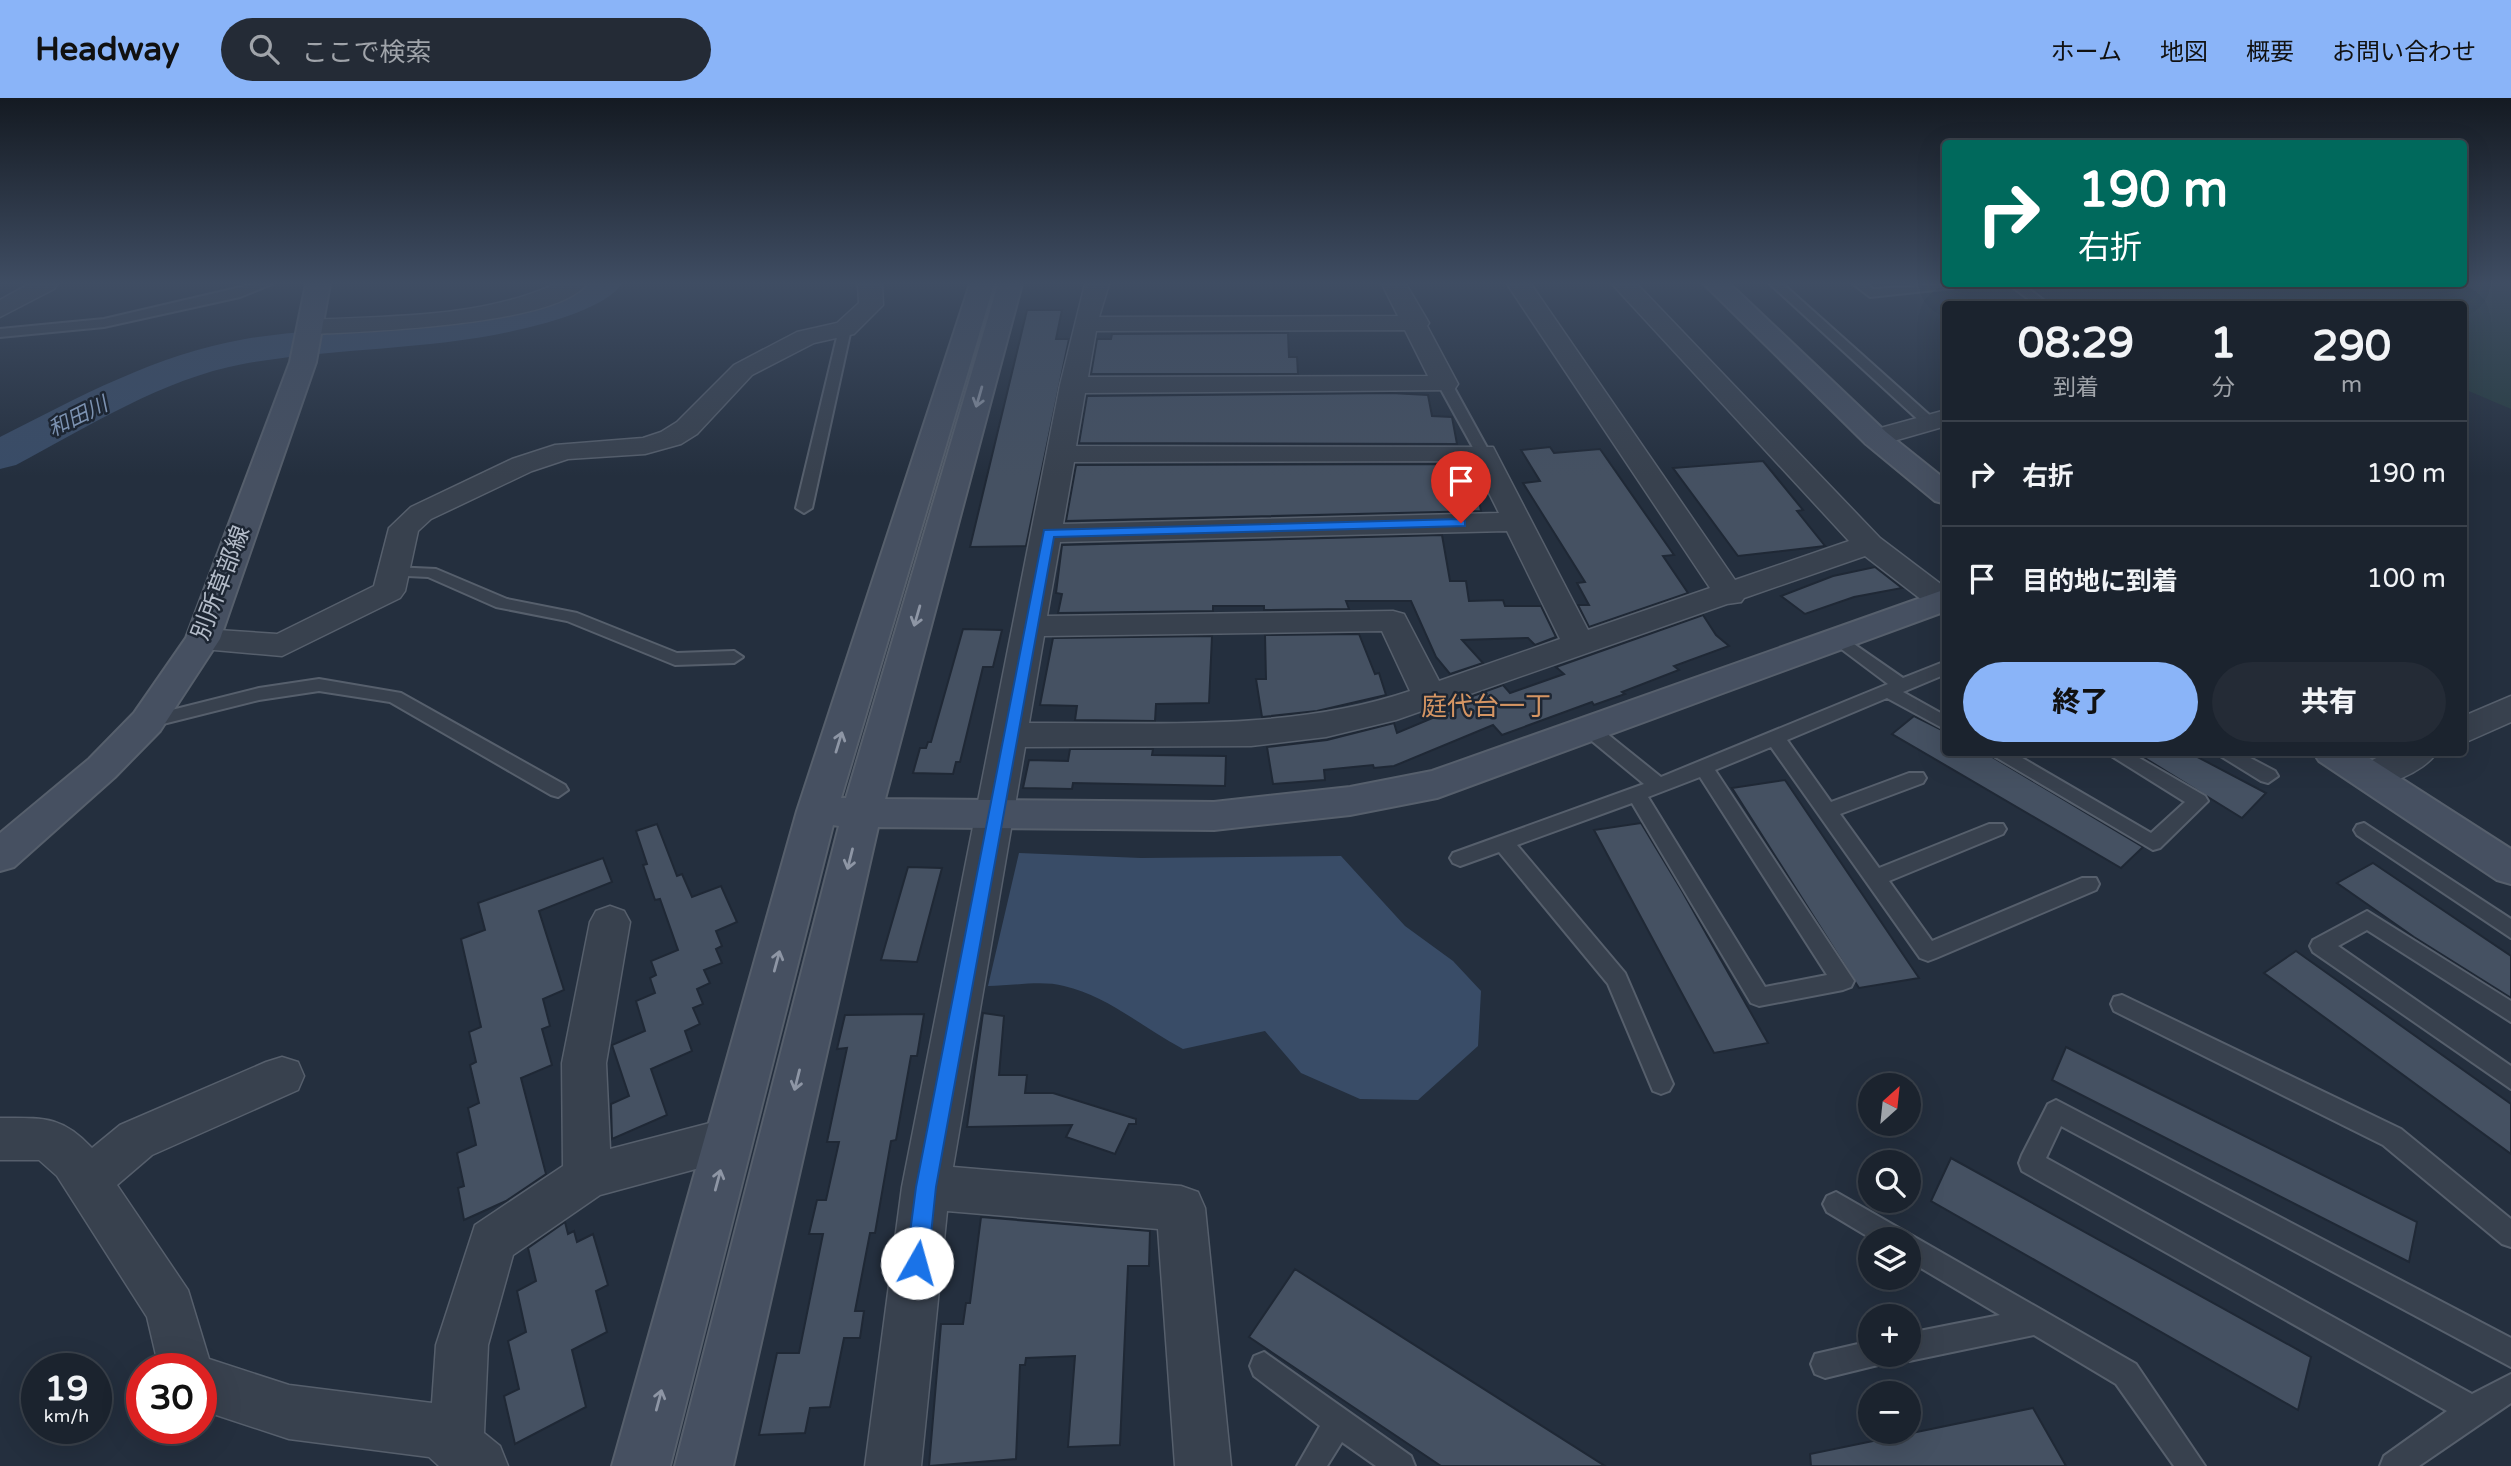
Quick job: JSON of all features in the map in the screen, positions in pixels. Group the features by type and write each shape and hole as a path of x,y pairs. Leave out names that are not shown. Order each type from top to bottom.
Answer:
{"street":[{"name":"別所草部線","path":"0,856 102,768 147,722 203,639 306,348"},
{"path":"203,639 282,645 389,591 404,528 421,513 522,465 565,451 645,446 671,438 687,428 743,370 785,348"},
{"path":"641,1466 817,811 962,348"},
{"path":"704,1466 862,812 992,348"},
{"path":"893,1466 926,1187 1049,533 1080,348"},
{"path":"1073,385 1445,384 1428,348"},
{"path":"1562,348 1730,595"},
{"path":"1684,348 1869,544 1942,598"},
{"path":"1782,348 1876,438 1942,492"},
{"path":"1876,438 1938,421"},
{"path":"1061,454 1483,453 1578,643"},
{"path":"1049,533 1516,522"},
{"path":"1009,735 1251,734 1373,715 1578,643 1730,595 1869,544"},
{"path":"817,811 996,816 1214,816 1350,801 1437,784 1942,600"},
{"path":"1031,626 1393,621 1430,696"},
{"path":"2467,730 2511,708"},
{"path":"2338,756 2511,869"},
{"path":"2370,777 2411,756"},
{"path":"587,1177 584,1063 610,922"},
{"path":"86,1181 136,1140 282,1076"},
{"path":"0,1139 49,1139 74,1161 170,1308 181,1353"},
{"path":"468,1455 462,1345 492,1241 587,1177 729,1139"},
{"path":"926,1187 1181,1208 1203,1466"},
{"path":"217,1388 289,1412 441,1431 468,1455"}],"lane":[{"path":"804,508 841,348"},
{"path":"1854,348 1938,421"},
{"path":"1445,384 1483,453"},
{"path":"393,572 430,572 502,603 572,617 675,659 734,657"},
{"path":"1838,638 1895,688 1942,721"},
{"path":"1460,858 1659,786 1942,669"},
{"path":"147,722 259,694 319,685 395,697 558,790"},
{"path":"1588,729 1659,786"},
{"path":"1775,738 1928,952 2089,884"},
{"path":"2003,756 2153,843 2198,800 2121,756"},
{"path":"2230,756 2268,776"},
{"path":"1637,794 1759,997 1843,981 1704,768"},
{"path":"1828,811 1916,778"},
{"path":"1875,878 1996,829"},
{"path":"2364,830 2511,930"},
{"path":"1503,843 1617,979 1661,1084"},
{"path":"2511,1013 2367,919 2321,946 2511,1079"},
{"path":"2122,1004 2392,1137 2511,1235"},
{"path":"2473,1410 2031,1163 2056,1111 2511,1353"},
{"path":"1836,1204 1875,1227"},
{"path":"1921,1254 2126,1374 2191,1466"},
{"path":"1921,1345 2036,1321"},
{"path":"1825,1364 1858,1357"},
{"path":"1264,1366 1401,1466"},
{"path":"2394,1466 2473,1410 2511,1388"},
{"path":"1311,1466 1338,1422"}],"green space":[{"path":"2467,348 2511,348 2511,409 2467,390"}],"water":[{"path":"1019,853 1141,858 1341,856 1405,926 1453,961 1481,991 1478,1046 1418,1100 1360,1099 1301,1073 1265,1031 1183,1049 1096,997 1080,991 1046,983 988,986"}],"building":[{"path":"1018,348 1067,348 1026,546 970,547"},
{"path":"1095,348 1289,348 1289,357 1297,357 1298,374 1091,374"},
{"path":"1391,393 1428,395 1432,416 1452,417 1457,444 1079,443 1087,396"},
{"path":"1550,447 1554,453 1600,449 1674,555 1663,556 1688,593 1589,627 1578,605 1589,605 1577,583 1585,582 1523,483 1540,481 1521,450"},
{"path":"1763,461 1803,510 1797,511 1825,546 1738,556 1673,468"},
{"path":"1076,465 1472,465 1481,511 1066,521"},
{"path":"1442,535 1450,581 1466,581 1469,601 1503,600 1505,606 1541,606 1556,637 1535,645 1528,638 1462,640 1483,663 1450,674 1436,657 1411,601 1346,601 1349,609 1264,610 1264,606 1213,606 1213,611 1058,613 1062,594 1056,593 1062,545"},
{"path":"1875,567 1902,588 1854,597 1805,614 1781,596 1833,576"},
{"path":"1703,615 1716,635 1729,646 1674,666 1679,670 1622,692 1625,694 1594,705 1592,702 1502,735 1493,725 1394,766 1374,768 1373,765 1324,770 1325,780 1273,784 1267,747 1327,740 1394,723 1397,733 1473,701 1470,697 1503,685 1510,693 1564,674 1556,667"},
{"path":"963,629 1002,630 993,667 983,667 960,762 956,762 953,774 913,773 920,748 926,748 928,742 931,742"},
{"path":"1359,634 1375,674 1379,673 1386,695 1317,711 1262,717 1256,679 1266,679 1265,635"},
{"path":"1212,636 1209,703 1156,704 1155,721 1075,720 1077,706 1040,705 1053,638"},
{"path":"1914,716 1942,730 1942,756 1991,756 2143,847 2121,868 1892,734"},
{"path":"1070,749 1153,749 1152,755 1226,756 1225,786 1073,783 1072,789 1023,788 1029,760 1068,761"},
{"path":"2141,756 2196,756 2266,793 2242,818"},
{"path":"1785,780 1919,978 1859,988 1732,788"},
{"path":"1641,823 1768,1043 1714,1053 1594,830"},
{"path":"657,824 677,876 682,874 692,897 721,886 737,922 716,931 722,946 716,949 722,963 704,970 710,983 697,989 703,1004 693,1008 700,1024 685,1031 692,1051 651,1069 667,1115 612,1139 611,1104 629,1096 612,1045 645,1031 636,1001 655,993 650,978 656,975 651,961 678,950 660,899 655,900 643,865 647,864 636,831"},
{"path":"603,858 612,882 539,911 564,990 543,999 550,1026 542,1029 552,1065 521,1078 546,1174 506,1201 464,1220 458,1188 464,1186 457,1153 476,1145 468,1108 479,1103 470,1065 476,1062 469,1032 481,1027 461,939 485,930 478,903"},
{"path":"2373,863 2511,956 2511,998 2414,937 2337,883"},
{"path":"908,867 942,868 917,962 881,960"},
{"path":"2296,951 2511,1104 2511,1154 2264,973"},
{"path":"983,1013 1004,1016 999,1075 1027,1075 1025,1093 1053,1093 1136,1119 1136,1124 1129,1124 1115,1154 1066,1137 1072,1125 967,1127"},
{"path":"924,1014 917,1056 911,1056 896,1140 891,1141 875,1233 870,1233 855,1311 864,1311 860,1338 844,1338 830,1407 810,1408 805,1433 759,1435 777,1353 799,1353 823,1234 809,1234 817,1200 826,1200 839,1142 827,1142 847,1048 837,1049 845,1015"},
{"path":"2066,1047 2417,1222 2409,1262 2052,1080"},
{"path":"1951,1158 2311,1357 2298,1410 1931,1201"},
{"path":"981,1217 1150,1231 1149,1266 1128,1266 1120,1445 1068,1447 1075,1356 1026,1358 1025,1365 1020,1365 1016,1459 929,1466 941,1324 963,1324 966,1303 970,1303"},
{"path":"565,1222 568,1234 574,1231 577,1242 593,1234 608,1285 596,1291 607,1332 572,1350 586,1407 515,1444 504,1396 519,1389 508,1341 526,1332 517,1291 536,1281 528,1248"},
{"path":"1295,1269 1605,1466 1441,1466 1249,1337"},
{"path":"2033,1408 2066,1466 1811,1466 1810,1454 1858,1444 1921,1444 1921,1431"}],"waterway":[{"name":"和田川","path":"0,455 88,409 178,370 242,352 269,348"}],"district":[{"name":"庭代台一丁","path":"1486,706"}],"route":[{"path":"917,1263 926,1187 1049,533 1461,523"}]}
